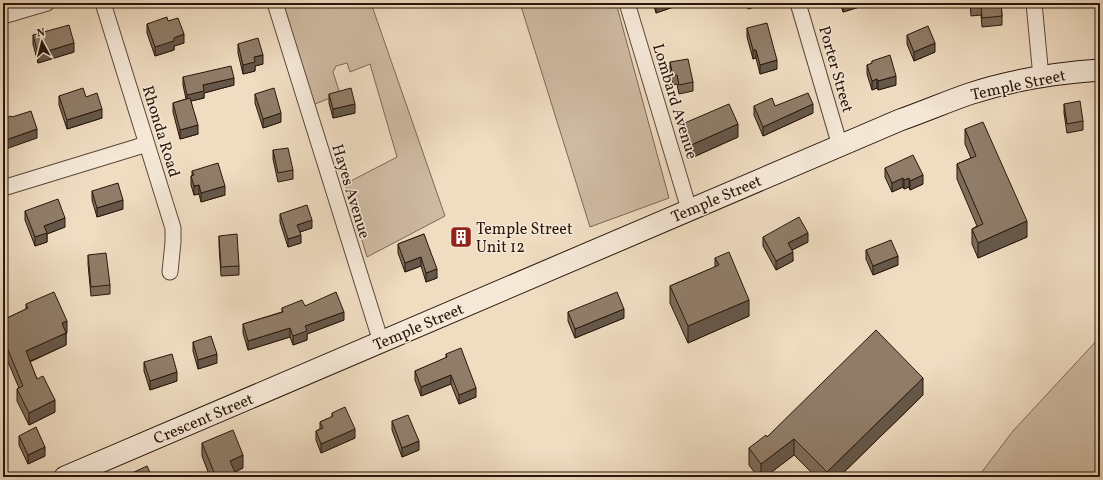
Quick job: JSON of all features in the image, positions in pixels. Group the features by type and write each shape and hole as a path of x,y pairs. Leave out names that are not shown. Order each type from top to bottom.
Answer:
{"main road":[{"name":"Temple Street","path":"341,359 689,209 968,94 1004,84 1041,77 1100,70"},
{"name":"Crescent Street","path":"65,477 93,472 341,359"}],"street":[{"path":"3,16 47,3"},
{"name":"Rhonda Road","path":"103,3 173,228 174,242 170,272"},
{"name":"Hayes Avenue","path":"275,3 291,50 381,342"},
{"name":"Lombard Avenue","path":"627,3 689,209"},
{"name":"Porter Street","path":"798,3 840,146"},
{"path":"1034,3 1041,77"},
{"path":"3,188 147,144"}],"shaded area":[{"path":"280,3 371,3 445,216 367,257 345,184 397,157 370,64 350,72 347,63 336,66 333,72 340,94 315,104 288,36"},
{"path":"520,3 616,3 669,198 590,227"},
{"path":"1100,337 1100,469 1091,477 978,477 1013,431"}],"building":[{"path":"970,3 1001,3 1002,16 982,18 981,6 971,7"},
{"path":"167,17 168,21 178,18 184,34 174,38 174,41 155,47 147,24"},
{"path":"767,23 777,60 760,65 756,50 753,50 747,28"},
{"path":"69,25 74,43 38,54 33,35"},
{"path":"928,26 935,43 914,52 907,35"},
{"path":"258,38 263,55 254,57 255,62 243,65 238,44"},
{"path":"890,55 896,76 878,81 877,79 872,81 867,65 872,63 872,61"},
{"path":"688,59 693,82 679,85 677,75 673,76 670,62"},
{"path":"231,66 234,78 203,85 204,91 187,95 183,77"},
{"path":"83,88 86,97 97,93 102,109 67,120 59,96"},
{"path":"274,88 281,113 263,119 255,94"},
{"path":"351,88 355,104 333,109 329,94"},
{"path":"808,93 813,104 763,127 754,106 772,98 775,106"},
{"path":"190,98 198,125 180,130 173,103"},
{"path":"1080,101 1083,121 1067,124 1064,104"},
{"path":"729,104 738,124 689,146 680,125"},
{"path":"31,111 37,129 3,141 3,119"},
{"path":"983,122 1027,221 978,243 972,229 983,224 957,164 976,156 965,129"},
{"path":"288,148 293,170 278,173 273,150"},
{"path":"913,155 923,175 910,181 909,178 904,180 903,178 892,183 885,168"},
{"path":"218,163 225,186 201,193 199,185 194,186 191,176 194,175 192,171"},
{"path":"118,183 123,200 97,208 92,191"},
{"path":"58,199 65,218 44,226 47,233 35,237 25,211"},
{"path":"307,205 312,220 297,225 301,235 288,239 280,214"},
{"path":"799,217 808,233 788,243 793,252 776,261 763,237"},
{"path":"237,234 239,266 221,267 219,236"},
{"path":"424,234 437,269 426,273 421,257 405,263 398,244"},
{"path":"891,240 898,256 873,266 866,250"},
{"path":"729,252 749,300 688,326 670,286 719,265 715,258"},
{"path":"106,253 110,285 91,287 88,255"},
{"path":"54,292 67,321 62,323 66,333 26,351 37,379 43,376 55,400 29,413 17,389 23,386 6,345 3,346 3,320 28,308 26,304"},
{"path":"336,292 344,312 305,326 307,331 293,336 290,328 248,341 243,324 283,312 282,308 302,300 305,306"},
{"path":"617,292 624,309 575,329 568,312"},
{"path":"876,330 923,378 827,472 794,439 761,464 749,448 766,435 767,437"},
{"path":"211,336 217,354 198,360 193,342"},
{"path":"461,348 476,388 459,395 451,375 421,387 415,371 447,357 446,354"},
{"path":"172,354 177,372 150,381 144,362"},
{"path":"345,407 355,429 321,444 316,431 323,428 320,422 333,416 332,413"},
{"path":"408,415 419,441 402,448 392,421"},
{"path":"36,427 45,447 28,455 19,436"},
{"path":"233,430 243,455 230,461 237,477 216,477 202,443"},
{"path":"147,466 152,477 133,477 132,473"},
{"path":"727,472 729,477 718,477"}],"place":[{"name":"Temple Street Unit 12","path":"461,237"}]}
